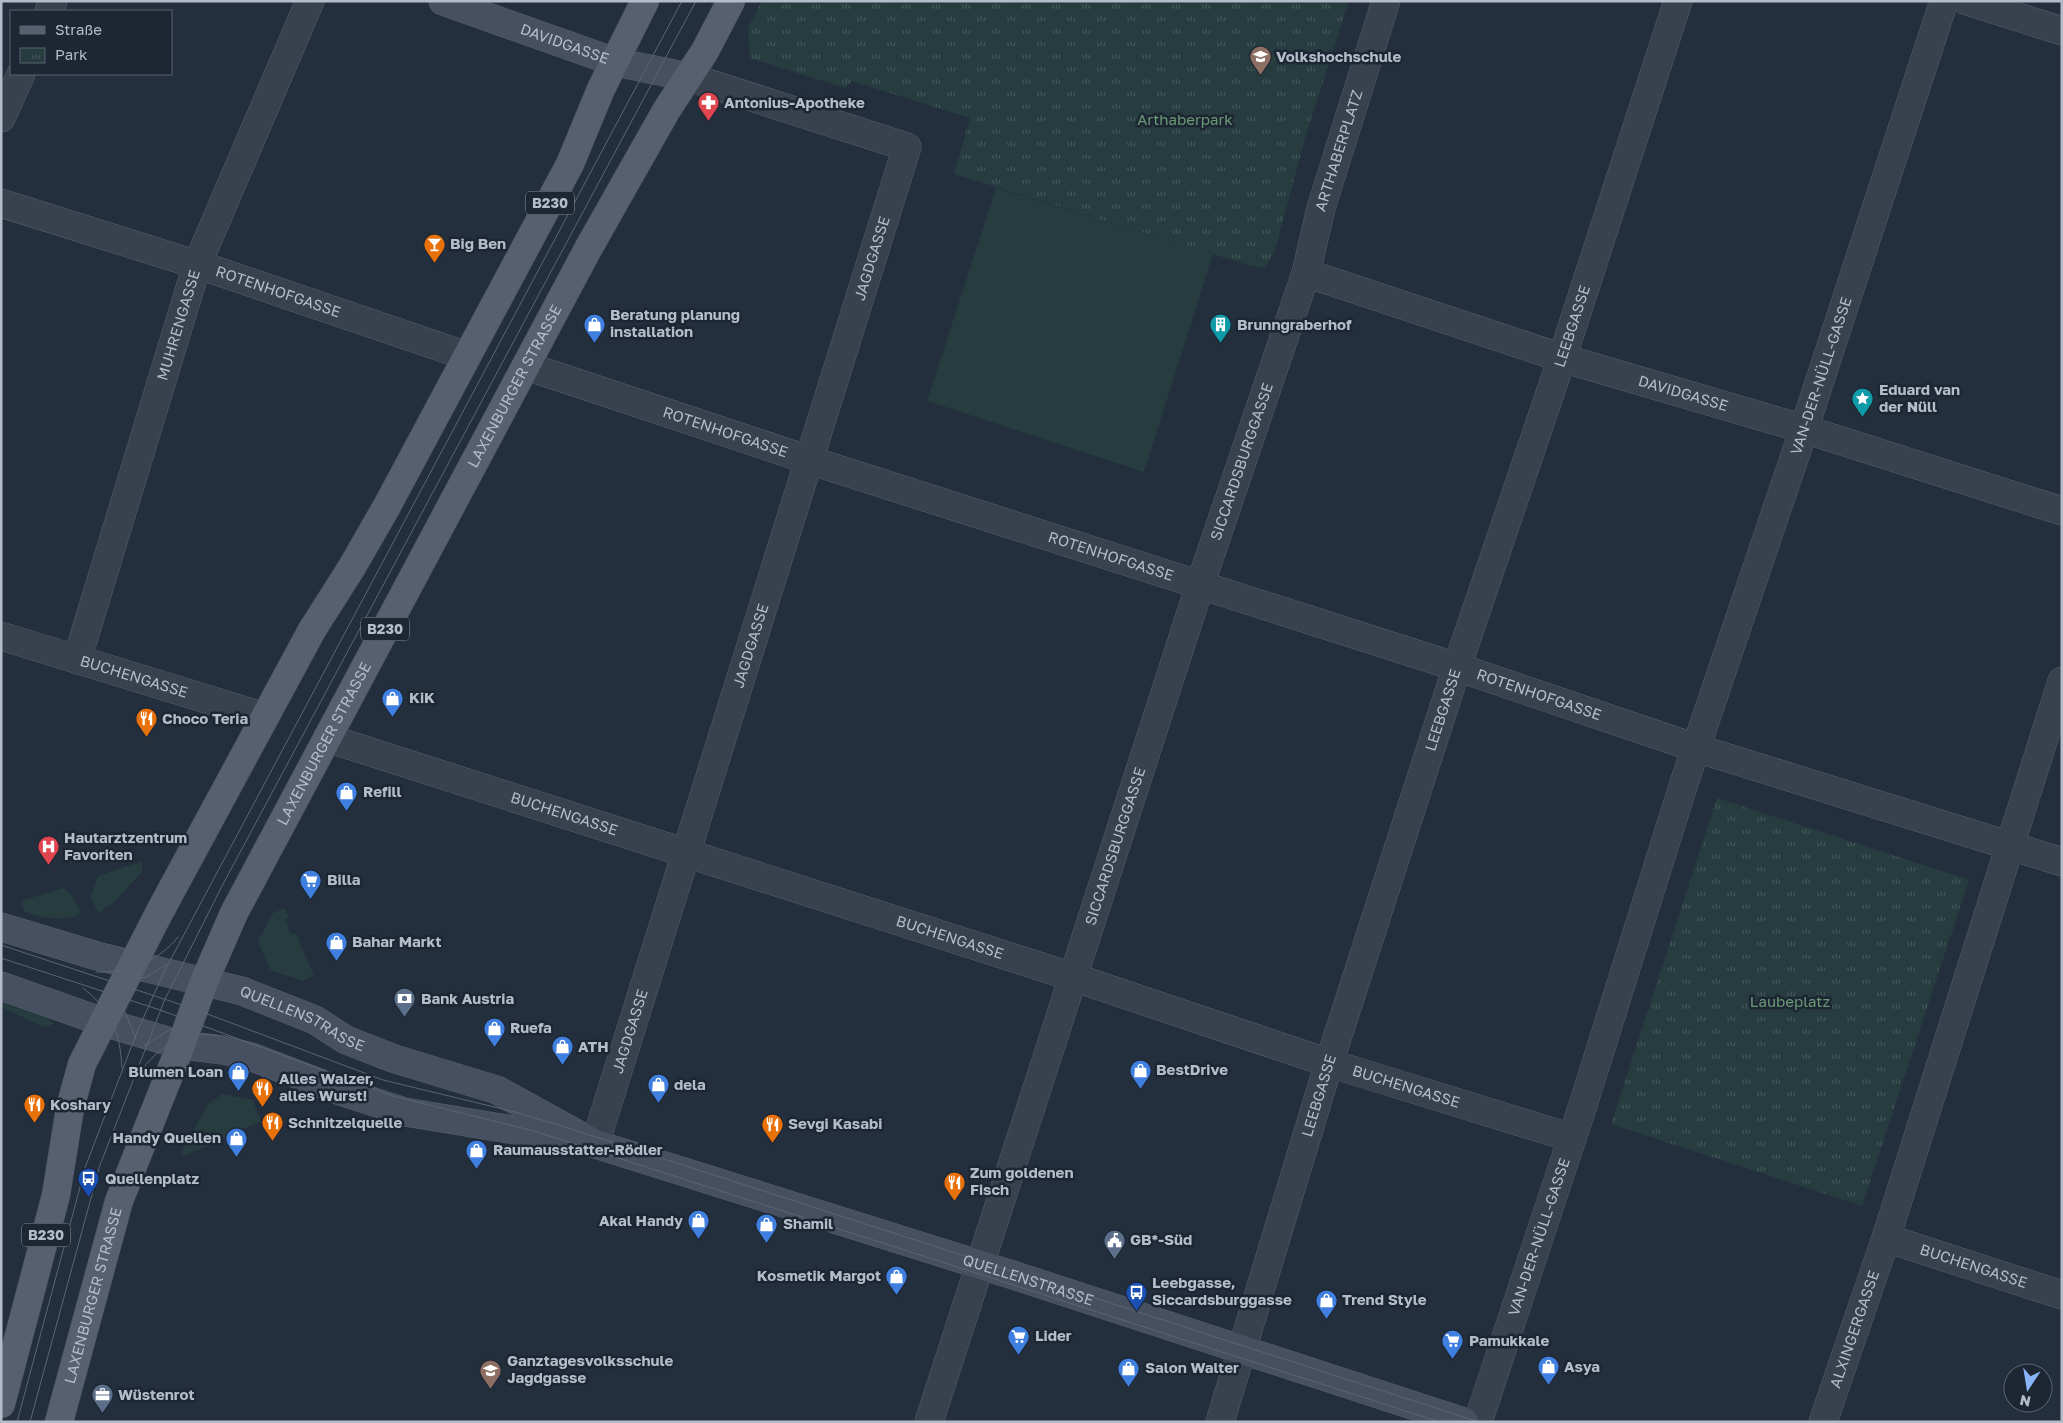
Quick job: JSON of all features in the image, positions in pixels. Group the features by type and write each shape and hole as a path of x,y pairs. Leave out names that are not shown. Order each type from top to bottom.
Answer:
{"main road":[{"name":"B230","path":"1,1404 56,1195 70,1108 82,1064 132,964 312,630 365,544 570,164 601,89 646,1"},
{"name":"B230","path":"689,77 731,1"},
{"name":"LAXENBURGER STRASSE","path":"59,1422 114,1213 204,982 234,913 627,178 689,77"}],"street":[{"name":"MUHRENGASSE","path":"77,660 197,265 310,1"},
{"name":"DAVIDGASSE","path":"443,1 615,62 689,77"},
{"name":"ARTHABERPLATZ","path":"1306,273 1322,208 1386,1"},
{"name":"LEEBGASSE","path":"1220,1422 1329,1063 1457,667 1562,358 1678,1"},
{"name":"VAN-DER-NÜLL-GASSE","path":"1696,748 1804,430 1944,1"},
{"path":"1967,1 2062,31"},
{"path":"1,118 21,75"},
{"name":"JAGDGASSE","path":"594,1144 907,147 689,77"},
{"name":"ROTENHOFGASSE","path":"1,204 197,265 467,356"},
{"name":"DAVIDGASSE","path":"1306,273 1562,358 1804,430 2062,511"},
{"name":"SICCARDSBURGGASSE","path":"928,1422 1200,585 1306,273"},
{"name":"ROTENHOFGASSE","path":"526,366 810,460 1457,667 1696,748"},
{"name":"BUCHENGASSE","path":"1,636 265,717"},
{"path":"1886,1238 2062,681"},
{"name":"BUCHENGASSE","path":"326,738 685,855 1073,977 1329,1063 1572,1138"},
{"path":"1572,1138 1696,748 2062,862"},
{"name":"QUELLENSTRASSE","path":"1,927 132,964 242,991 279,1004 315,1020 346,1040 395,1059 497,1090 594,1144"},
{"name":"QUELLENSTRASSE","path":"1,986 103,1022 181,1045 223,1050 252,1057 343,1092 405,1112 594,1144 979,1264 1464,1422"},
{"name":"VAN-DER-NÜLL-GASSE","path":"1478,1422 1572,1138"},
{"name":"BUCHENGASSE","path":"1886,1238 2062,1295"},
{"name":"ALXINGERGASSE","path":"1822,1422 1886,1238"}],"green space":[{"name":"Arthaberpark","path":"762,1 1349,1 1306,135 1275,250 1265,268 1248,265 954,174 970,118 852,81 845,88 750,58 748,28"},
{"path":"996,188 1213,254 1144,472 927,401"},
{"name":"Laubeplatz","path":"1717,798 1969,880 1862,1206 1611,1124"},
{"path":"142,861 142,872 115,901 98,913 91,897 98,876"},
{"path":"63,888 76,901 80,912 76,916 62,919 24,911 21,901"},
{"path":"285,908 289,917 285,919 291,935 296,933 314,976 303,981 270,970 258,941 273,913"},
{"path":"1,1000 44,1016 54,1023 48,1027 42,1026 1,1007"},
{"path":"222,1094 253,1100 261,1121 185,1156 181,1153 208,1104"}],"tram line":[{"path":"17,1422 86,1165 137,1032 164,972 682,1"},
{"path":"30,1422 100,1165 165,999 222,886 696,1"},
{"path":"96,972 120,970 142,964 161,953 178,937"},
{"path":"1,945 194,1009 383,1080 515,1112 562,1126 1479,1422"},
{"path":"1,958 160,1010 393,1096 534,1131 1440,1422"},
{"path":"120,982 146,977 166,965"},
{"path":"83,988 101,1005 113,1023 119,1044 122,1068"},
{"path":"114,995 123,1007 136,1039"},
{"path":"144,1046 169,1030 193,1022"},
{"path":"139,1074 154,1056 173,1042 195,1035 219,1036"}],"place":[{"name":"Volkshochschule","path":"1260,76"},
{"name":"Antonius-Apotheke","path":"708,122"},
{"name":"Big Ben","path":"434,263"},
{"name":"Beratung planung installation","path":"594,343"},
{"name":"Brunngraberhof","path":"1221,344"},
{"name":"Eduard van der Nüll","path":"1863,418"},
{"name":"KiK","path":"393,717"},
{"name":"Choco Teria","path":"146,738"},
{"name":"Refill","path":"347,811"},
{"name":"Hautarztzentrum Favoriten","path":"48,866"},
{"name":"Billa","path":"311,899"},
{"name":"Bahar Markt","path":"336,961"},
{"name":"Bank Austria","path":"405,1018"},
{"name":"Ruefa","path":"494,1047"},
{"name":"ATH","path":"562,1066"},
{"name":"BestDrive","path":"1140,1089"},
{"name":"Blumen Loan","path":"239,1091"},
{"name":"dela","path":"658,1104"},
{"name":"Alles Walzer, alles Wurst!","path":"263,1107"},
{"name":"Koshary","path":"34,1124"},
{"name":"Schnitzelquelle","path":"272,1142"},
{"name":"Sevgi Kasabi","path":"772,1143"},
{"name":"Handy Quellen","path":"237,1157"},
{"name":"Raumausstatter-Rödler","path":"477,1169"},
{"name":"Quellenplatz","path":"89,1198"},
{"name":"Zum goldenen Fisch","path":"954,1201"},
{"name":"Akal Handy","path":"699,1240"},
{"name":"Shamil","path":"767,1243"},
{"name":"GB*-Süd","path":"1114,1259"},
{"name":"Kosmetik Margot","path":"897,1295"},
{"name":"Leebgasse, Siccardsburggasse","path":"1136,1311"},
{"name":"Trend Style","path":"1326,1319"},
{"name":"Lider","path":"1019,1355"},
{"name":"Pamukkale","path":"1453,1360"},
{"name":"Asya","path":"1548,1386"},
{"name":"Salon Walter","path":"1129,1387"},
{"name":"Ganztagesvolksschule Jagdgasse","path":"491,1389"},
{"name":"Wüstenrot","path":"102,1414"}]}
